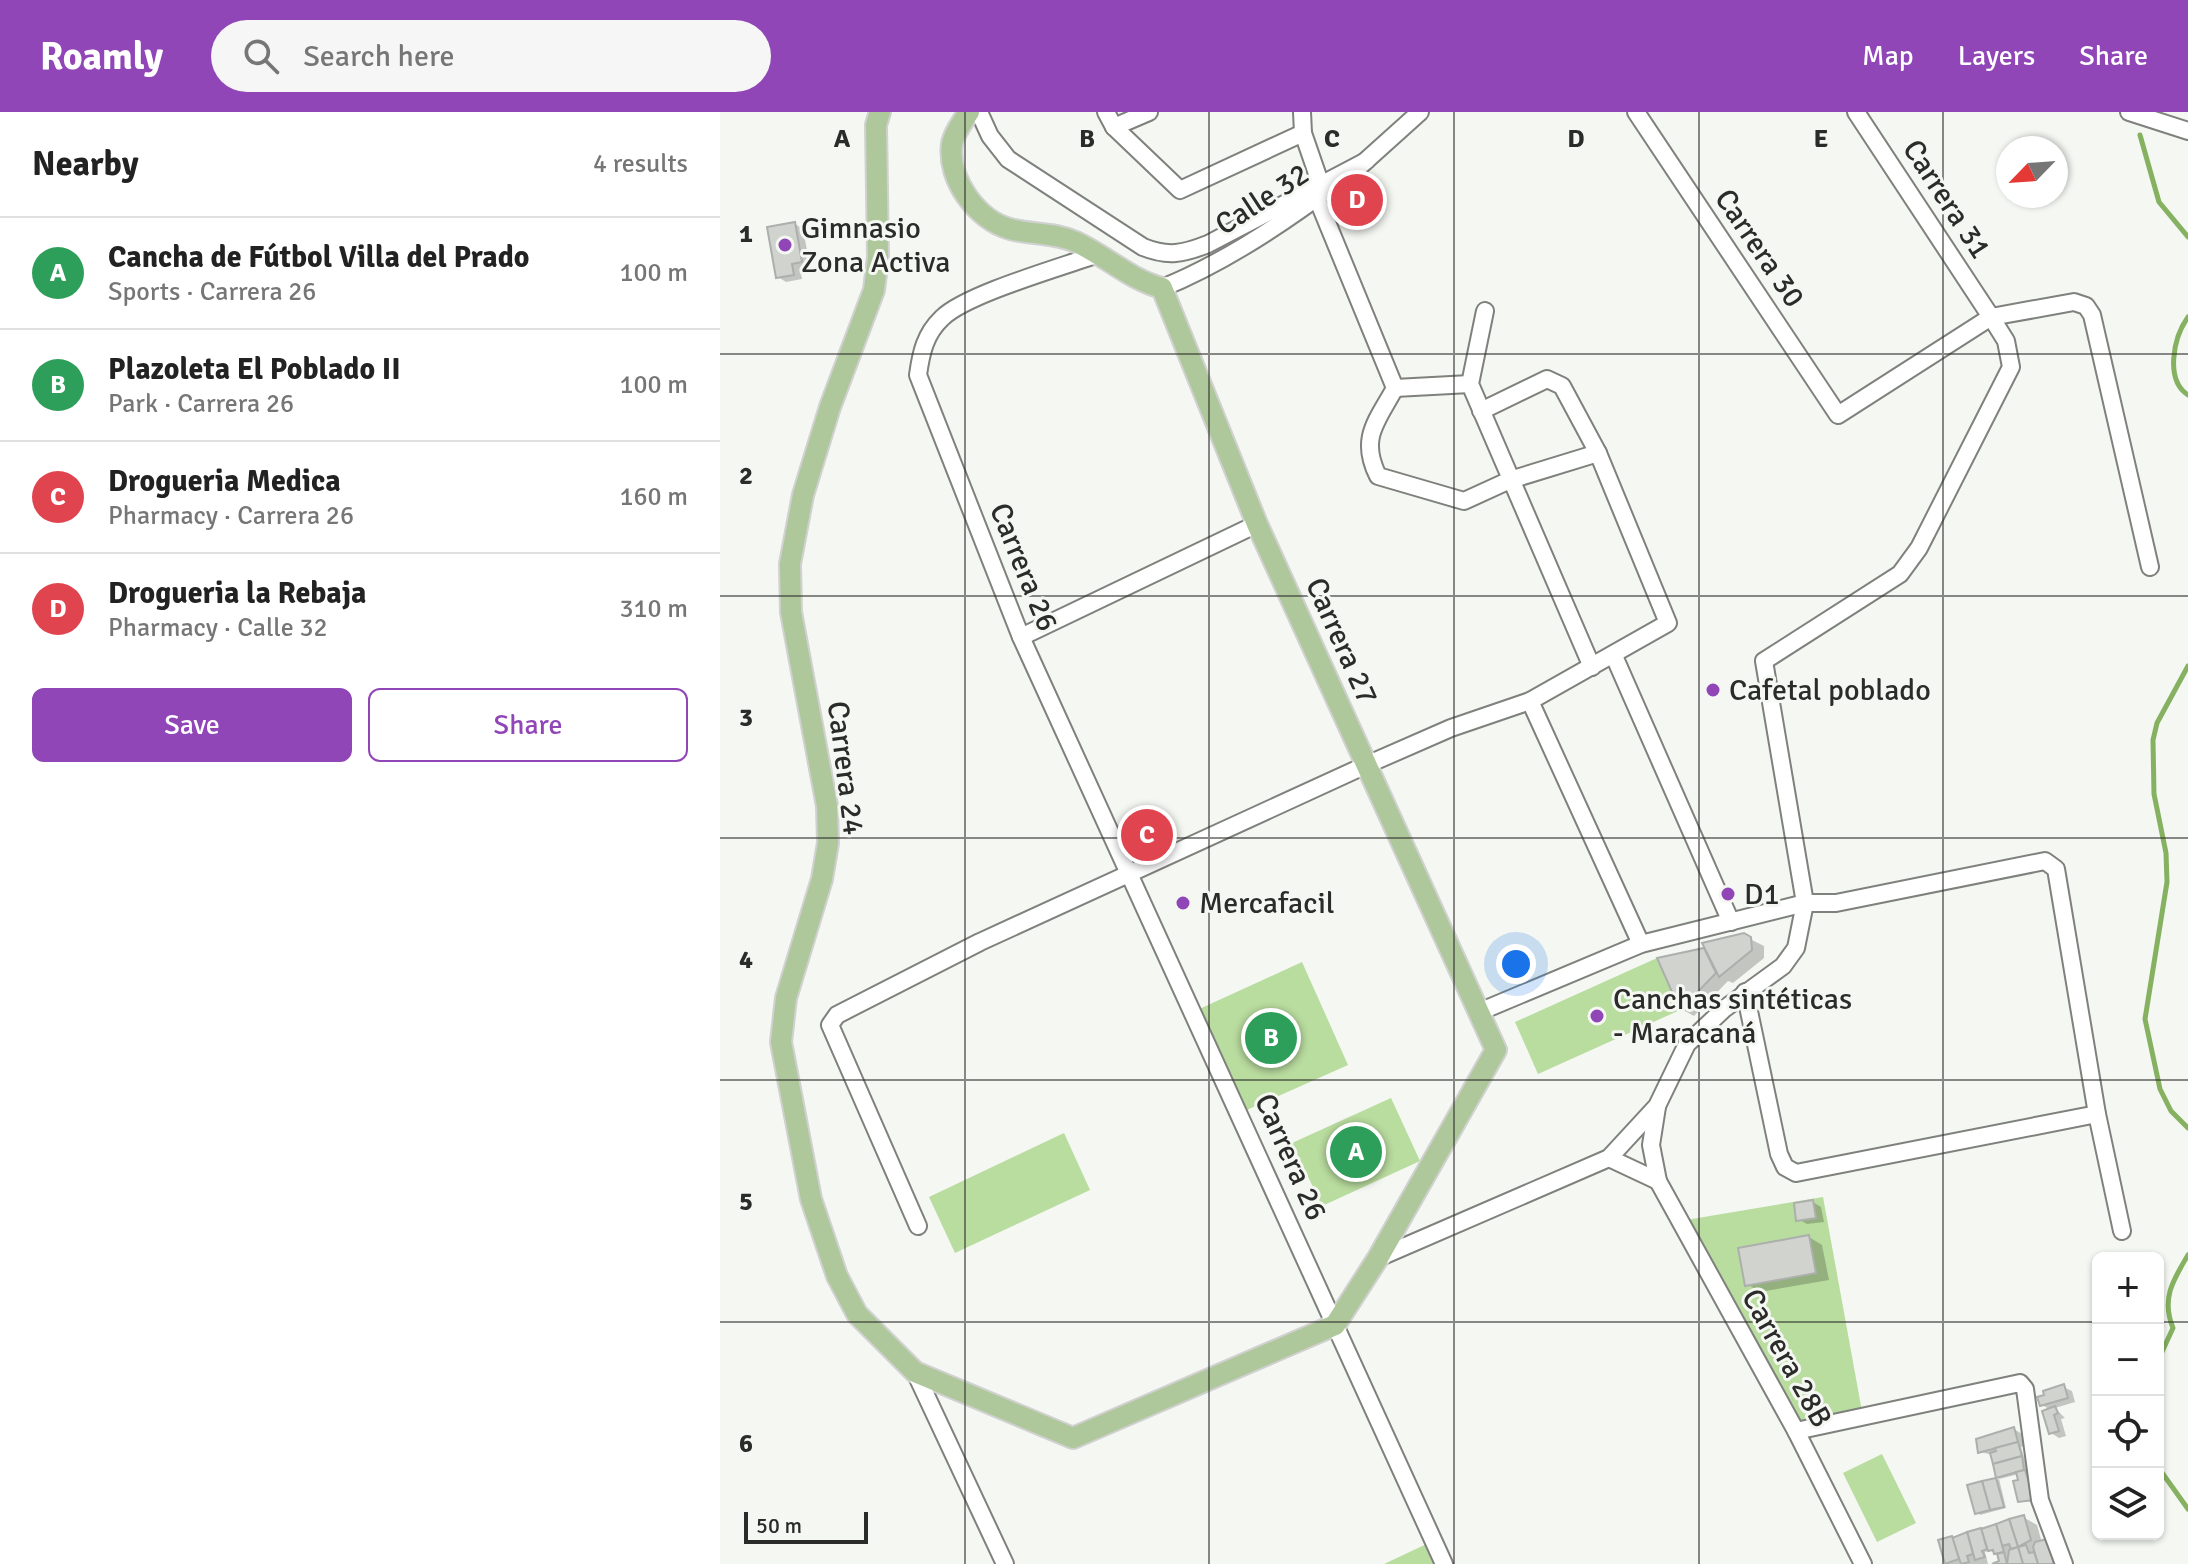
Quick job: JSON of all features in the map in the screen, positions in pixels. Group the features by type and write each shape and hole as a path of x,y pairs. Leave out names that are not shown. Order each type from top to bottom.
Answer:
{"main road":[{"name":"Carrera 24","path":"880,112 876,125 878,257 874,290 830,407 803,495 791,553 791,612 827,806 828,843 822,879 786,998 781,1042 801,1159 837,1276 857,1314 915,1372 1073,1438 1335,1325"},
{"path":"969,112 953,140 951,156 964,192 983,217 1009,229 1055,234 1098,254 1137,281 1162,288"},
{"name":"Carrera 27","path":"1162,288 1257,524 1364,766 1496,1050 1378,1258"},
{"path":"1335,1325 1378,1258"}],"street":[{"path":"979,112 990,136 1008,159 1143,247 1161,254 1184,254 1320,191"},
{"path":"1110,119 1149,112"},
{"path":"1302,112 1303,133 1320,191 1395,388 1370,433 1368,456 1378,476 1464,501 1510,480 1598,453"},
{"name":"Calle 32","path":"1162,288 1187,278 1366,161 1420,112"},
{"name":"Carrera 30","path":"1636,112 1838,415 1991,317"},
{"name":"Carrera 31","path":"1805,903 1764,661 1900,574 1919,548 2011,367 2006,341 1856,112"},
{"path":"2129,112 2188,131"},
{"path":"1110,119 1180,190 1303,133"},
{"name":"Carrera 26","path":"1098,254 985,294 942,317 922,346 918,375 1021,637 1444,1564"},
{"path":"1991,317 2074,302 2086,306 2092,315 2150,567"},
{"path":"1485,311 1470,384 1592,667"},
{"path":"918,1226 830,1025 837,1015 910,976 1364,766 1451,728 1530,701 1668,623 1598,453 1562,386 1547,379 1481,411"},
{"path":"1395,388 1470,384"},
{"path":"1021,637 1257,524"},
{"path":"1614,656 1731,922"},
{"path":"1530,701 1641,944"},
{"path":"1479,1012 1641,944 1805,903 1836,903 2045,861 2056,869 2097,1114 2122,1231"},
{"path":"1378,1258 1609,1158 1657,1106 1687,1044 1745,992 1783,966 1796,948 1805,903"},
{"path":"1745,992 1779,1154 1785,1167 1796,1173 2097,1114"},
{"name":"Carrera 28B","path":"1657,1106 1651,1145 1658,1181 1796,1431 1863,1564"},
{"path":"1609,1158 1658,1181"},
{"path":"915,1372 1005,1564"},
{"path":"1796,1431 2020,1383 2025,1389 2040,1500 2064,1564"}],"green space":[{"name":"Canchas sintéticas - Maracaná","path":"1657,958 1680,1010 1538,1074 1515,1022"},
{"path":"1302,962 1348,1065 1240,1113 1195,1011"},
{"path":"1391,1098 1420,1161 1322,1206 1292,1143"},
{"path":"1064,1133 1090,1190 955,1253 929,1197"},
{"path":"1823,1197 1863,1417 1796,1431 1680,1221"},
{"path":"1882,1454 1916,1523 1877,1542 1843,1473"},
{"path":"1433,1541 1444,1564 1384,1564"}],"building":[{"name":"Gimnasio Zona Activa","path":"795,222 802,262 792,264 794,275 776,278 767,227"},
{"path":"1744,933 1751,937 1752,950 1719,977 1702,943"},
{"path":"1704,948 1716,973 1680,1010 1657,958"},
{"path":"1813,1200 1816,1218 1796,1221 1794,1203"},
{"path":"1809,1235 1816,1273 1745,1286 1738,1248"},
{"path":"2064,1384 2068,1398 2040,1406 2037,1397 2044,1395 2043,1391"},
{"path":"2055,1406 2058,1413 2054,1415 2059,1431 2049,1434 2042,1411"},
{"path":"2014,1427 2018,1442 1978,1453 1976,1439"},
{"path":"2018,1442 2022,1456 1993,1464 1990,1453 1996,1451 1995,1448"},
{"path":"2022,1456 2024,1470 1996,1478 1993,1464"},
{"path":"2025,1470 2035,1500 2018,1502 2013,1481 2018,1480 2016,1472"},
{"path":"1996,1478 2004,1507 1990,1510 1982,1481"},
{"path":"1982,1481 1990,1510 1975,1514 1967,1485"},
{"path":"2024,1515 2031,1540 2018,1547 2009,1519"},
{"path":"2009,1519 2018,1547 2011,1549 2009,1544 2002,1546 1996,1524"},
{"path":"1996,1524 2004,1552 1994,1554 1993,1550 1988,1551 1981,1529"},
{"path":"1981,1528 1987,1549 1982,1551 1985,1557 1975,1560 1967,1532"},
{"path":"1967,1532 1973,1554 1967,1556 1969,1562 1961,1564 1952,1538"},
{"path":"1952,1536 1959,1559 1945,1564 1938,1540"},
{"path":"2047,1539 2054,1564 2038,1564 2033,1547 2035,1542"},
{"path":"2026,1545 2029,1553 2034,1552 2038,1564 2023,1564 2018,1547"},
{"path":"2018,1547 2023,1564 2007,1564 2009,1550"},
{"path":"2004,1552 2007,1564 1992,1564 1999,1561 1997,1554"}],"waterway":[{"path":"2140,135 2159,202 2188,237"},
{"path":"2188,317 2178,336 2174,358 2176,379 2188,395"},
{"path":"2188,666 2157,723 2153,740 2154,794 2166,853 2167,882 2145,1019 2160,1089 2171,1111 2188,1128"},
{"path":"2164,1348 2173,1328 2168,1308 2170,1290 2188,1255"},
{"path":"2159,1468 2188,1509"}],"place":[{"name":"Drogueria la Rebaja","path":"1357,200"},
{"name":"Gimnasio Zona Activa","path":"785,245"},
{"name":"Cafetal poblado","path":"1713,690"},
{"name":"Drogueria Medica","path":"1147,835"},
{"name":"D1","path":"1728,894"},
{"name":"Mercafacil","path":"1183,903"},
{"name":"Canchas sintéticas - Maracaná","path":"1597,1016"},
{"name":"Plazoleta El Poblado II","path":"1271,1038"},
{"name":"Cancha de Fútbol Villa del Prado","path":"1356,1152"}]}
